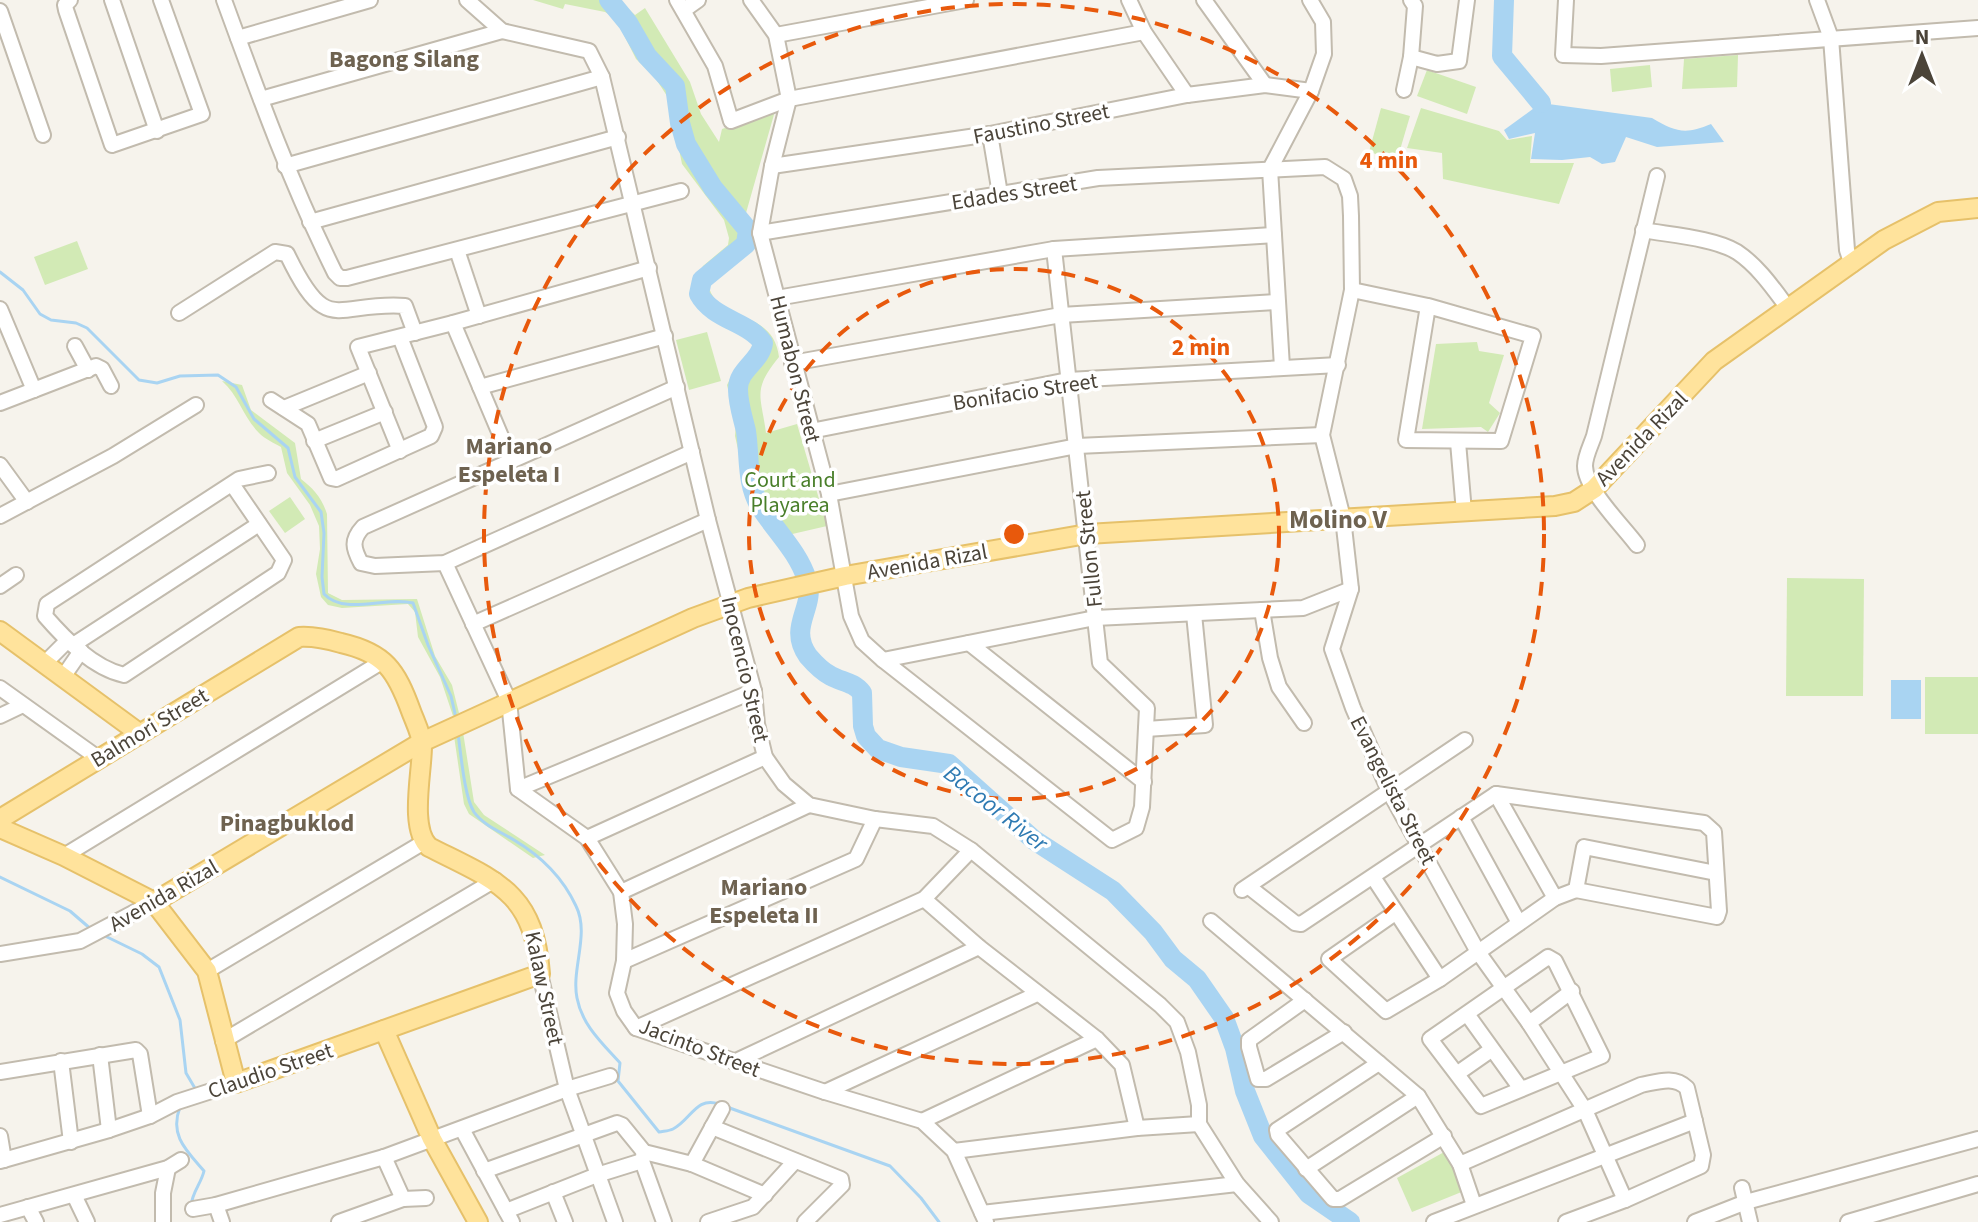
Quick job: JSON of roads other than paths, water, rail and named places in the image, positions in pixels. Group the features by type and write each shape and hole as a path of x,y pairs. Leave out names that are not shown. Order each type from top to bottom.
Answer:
{"main road":[{"name":"Avenida Rizal","path":"154,902 422,742 732,603 845,576 1087,534 1464,512 1574,502 1594,489 1714,361 1884,240 1938,212 1978,208"},
{"path":"0,631 139,733"},
{"name":"Balmori Street","path":"0,819 299,637 312,636 365,648 383,661"},
{"path":"383,661 394,673 405,695 422,742 418,807 424,842"},
{"path":"0,828 64,856 154,902 207,971 236,1083"},
{"name":"Kalaw Street","path":"424,842 495,880 512,895 530,921 538,947 540,974"},
{"name":"Claudio Street","path":"236,1083 540,974"},
{"path":"384,1030 432,1139 478,1222"}],"street":[{"path":"70,0 65,5 66,10 109,143 116,145 199,117 202,111 161,0"},
{"path":"112,0 157,131"},
{"path":"224,0 285,166 340,278 681,191"},
{"path":"238,38 370,0"},
{"name":"Inocencio Street","path":"467,0 502,31 589,51 602,77 708,520 754,691 757,724 765,757 784,784 809,805"},
{"path":"698,0 680,5 715,66 731,121 789,99 1144,32"},
{"name":"Humabon Street","path":"751,0 776,35 789,99 772,166 760,233 829,494 851,616 862,641 1112,840 1136,828"},
{"path":"776,35 966,0"},
{"path":"1129,0 1144,32 1187,95"},
{"path":"1204,0 1265,85"},
{"path":"1282,367 1270,169 1311,91 1324,54 1323,22 1310,0"},
{"path":"1404,90 1411,57 1415,6 1411,0"},
{"path":"1411,57 1437,64 1459,61 1467,0"},
{"path":"1566,0 1563,55 1601,56 1978,28"},
{"path":"1817,0 1831,38 1847,250 1852,265"},
{"path":"0,11 43,135"},
{"path":"261,99 502,31"},
{"path":"285,166 602,77"},
{"name":"Faustino Street","path":"772,166 990,134 1187,95 1265,85 1311,91"},
{"path":"990,134 1000,194"},
{"path":"310,222 618,137"},
{"name":"Evangelista Street","path":"1270,169 1325,167 1344,179 1350,196 1352,290 1322,435 1343,518 1351,589 1332,649 1353,708 1389,791 1478,952 1529,1023 1585,1110 1625,1200"},
{"name":"Edades Street","path":"760,233 1098,178 1270,169"},
{"path":"1637,545 1594,489 1586,474 1585,462 1657,176"},
{"path":"1643,230 1735,250 1758,269 1788,308"},
{"path":"777,298 1054,249 1274,235"},
{"name":"Fullon Street","path":"1054,249 1100,663 1147,708 1142,807 1136,828"},
{"path":"457,250 479,316"},
{"path":"179,313 275,252 287,254 307,291 329,310 343,312 405,306 415,333"},
{"path":"400,451 358,347 649,268"},
{"path":"1352,290 1428,306 1533,336 1501,441 1406,440 1428,306"},
{"path":"792,363 1061,315 1276,302"},
{"path":"0,309 34,390"},
{"path":"453,323 511,460"},
{"path":"480,387 665,336"},
{"path":"369,373 278,404 308,424 331,478 336,479 400,451 435,432 400,337"},
{"path":"75,346 88,370"},
{"name":"Bonifacio Street","path":"811,431 1068,380 1338,365"},
{"path":"1,399 99,366 111,386"},
{"path":"677,387 363,527 355,537 353,549 361,563 375,566 445,563 692,452"},
{"path":"0,516 113,456 196,405"},
{"path":"314,441 385,412"},
{"path":"829,494 1077,446 1322,435"},
{"path":"1458,442 1464,512"},
{"path":"0,465 27,502"},
{"path":"232,484 284,560 278,573 124,675 113,673 74,646 45,616 47,604 239,479 268,473"},
{"path":"473,624 708,520"},
{"path":"44,664 259,524"},
{"path":"445,563 509,701 518,789 754,691"},
{"path":"0,586 16,575"},
{"path":"883,660 1095,618 1303,608 1351,589"},
{"path":"1262,610 1270,658 1279,687 1304,723"},
{"path":"1146,729 1205,725 1194,614"},
{"path":"969,643 1144,782"},
{"path":"63,677 74,646"},
{"path":"64,856 383,661"},
{"path":"0,688 98,758"},
{"path":"0,716 23,705"},
{"path":"1395,913 1331,957 1330,961 1386,1011 1440,979 1555,898 1576,890 1717,917 1714,832 1710,826 1496,794 1301,924 1295,923 1245,888 1465,740"},
{"path":"587,838 765,757"},
{"name":"Jacinto Street","path":"518,789 587,838 621,892 625,924 624,961 617,993 624,1011 636,1028 825,1092 922,1121 954,1151 984,1218"},
{"path":"1496,794 1555,898"},
{"path":"621,892 809,805 875,819 933,826 971,850 1177,1022 1188,1052 1199,1105 1199,1124 1237,1184 1271,1222"},
{"path":"1461,817 1519,923"},
{"path":"624,961 856,859 875,819"},
{"path":"207,971 424,842"},
{"path":"1576,890 1584,847 1716,873"},
{"path":"636,1028 924,899 971,850"},
{"path":"1373,877 1440,979"},
{"path":"223,1041 495,880"},
{"path":"924,899 1037,994 1097,1039 1125,1069 1137,1128"},
{"name":"Avenida Rizal","path":"0,954 80,941 154,902"},
{"path":"1211,921 1418,1096 1460,1164 1474,1205"},
{"path":"734,1062 979,947"},
{"path":"1548,957 1555,961 1602,1054 1481,1106 1458,1073 1429,1041 1502,989 1548,957"},
{"name":"Kalaw Street","path":"540,974 567,1089 615,1222"},
{"path":"1529,1023 1572,991"},
{"path":"825,1092 1037,994"},
{"path":"1305,1000 1249,1040 1258,1079 1266,1079 1344,1032"},
{"path":"1467,1014 1521,1089"},
{"path":"922,1121 1097,1039"},
{"path":"0,1072 134,1050 138,1052 150,1116"},
{"path":"1458,1073 1491,1050"},
{"path":"100,1055 109,1130"},
{"path":"61,1061 71,1142"},
{"path":"1379,1063 1277,1130 1306,1169 1333,1199 1338,1200 1444,1136"},
{"path":"193,1209 384,1157 610,1076"},
{"path":"1460,1164 1641,1085 1676,1080 1687,1088 1703,1155 1701,1166 1566,1222"},
{"name":"Claudio Street","path":"2,1161 109,1130 150,1116 177,1102 236,1083"},
{"path":"1306,1169 1418,1096"},
{"path":"692,1164 722,1109"},
{"path":"1434,1222 1695,1121"},
{"path":"484,1171 614,1124 622,1125 643,1157 664,1222"},
{"path":"954,1151 1137,1128 1199,1124"},
{"path":"712,1127 841,1179 842,1185 805,1222"},
{"path":"462,1129 509,1216 553,1192 643,1157 692,1164 765,1195"},
{"path":"0,1136 2,1161"},
{"path":"1695,1222 1744,1195 1978,1139"},
{"path":"384,1157 403,1199"},
{"path":"708,1222 753,1207 795,1161"},
{"path":"0,1215 174,1164 163,1193 163,1222"},
{"path":"984,1218 1237,1184"},
{"path":"1848,1222 1978,1184"},
{"path":"553,1192 565,1222"},
{"path":"74,1195 87,1222"},
{"path":"1744,1195 1750,1222"},
{"path":"348,1221 403,1199 426,1198"},
{"path":"216,1205 222,1222"},
{"path":"28,1207 36,1222"}],"water":[{"path":"1541,103 1652,118 1681,130 1694,130 1711,124 1724,142 1657,147 1626,137 1615,162 1602,164 1590,157 1531,159 1535,133 1509,139 1504,130"},
{"path":"1891,680 1921,680 1921,719 1891,719"}],"waterway":[{"name":"Bacoor River","path":"609,0 628,23 647,56 675,86 686,144 713,188 748,230 746,244 702,280 699,294 713,310 749,330 763,343 739,382 739,400 756,499 793,551 807,580 808,599 800,635 808,656 825,672 859,689 866,736 878,749 901,757 949,764 1034,840 1113,891 1153,932 1173,959 1197,979 1224,1018 1245,1091 1263,1136 1309,1194 1350,1222"},
{"path":"1504,0 1502,56 1541,103"},
{"path":"0,272 23,290 40,314 51,320 76,323 87,328 139,380 157,383 180,376 218,375 236,387 254,419 288,448 295,477 321,512 324,594 343,604 413,603 451,696 456,718"},
{"path":"458,734 465,785 474,812 542,861 565,886 576,906 581,928 577,998 588,1025 620,1063 618,1081 659,1132 673,1129 705,1103 719,1104"},
{"path":"0,877 70,911 92,930"},
{"path":"103,935 142,954 159,967 180,1020 186,1073 196,1090"},
{"path":"180,1107 178,1135 204,1171 191,1206"},
{"path":"727,1107 890,1166 939,1222"}],"district":[{"name":"Bagong Silang","path":"404,59"},
{"name":"Mariano Espeleta I","path":"509,460"},
{"name":"Molino V","path":"1338,519"},
{"name":"Pinagbuklod","path":"287,823"},
{"name":"Mariano Espeleta II","path":"764,901"}],"park label":[{"name":"Court and Playarea","path":"790,492"}]}
